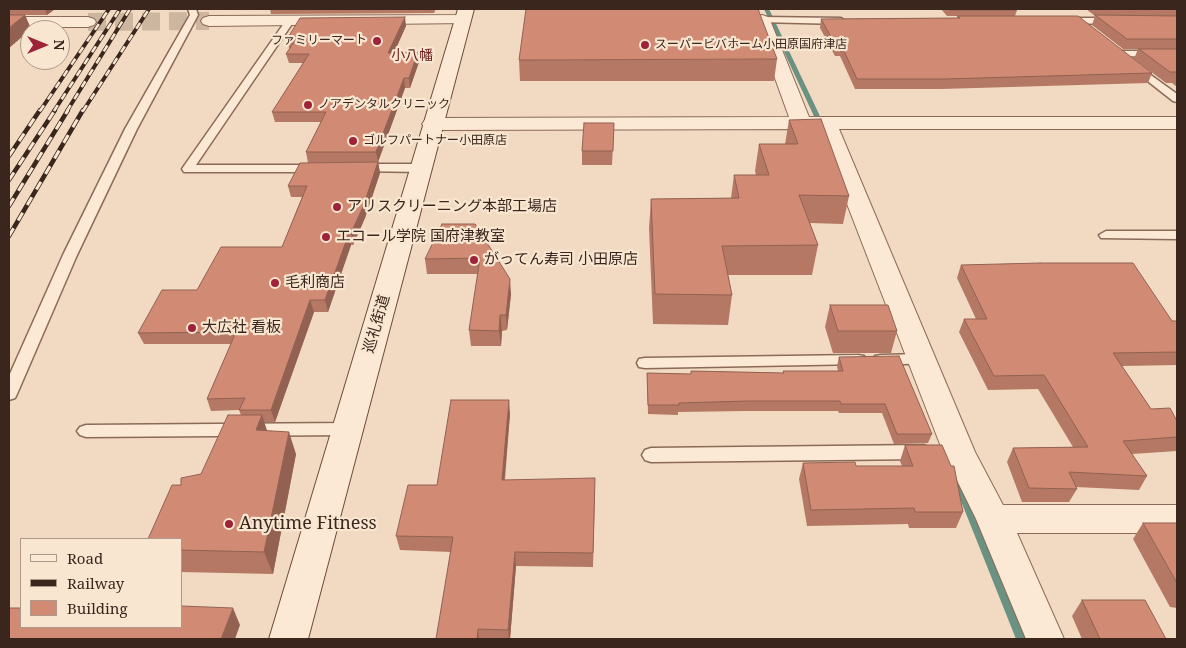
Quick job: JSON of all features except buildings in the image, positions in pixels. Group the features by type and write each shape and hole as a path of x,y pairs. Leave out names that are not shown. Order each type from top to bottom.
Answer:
{"street":[{"path":"209,21 238,15 290,21 465,14"},
{"name":"巡礼街道","path":"288,639 432,124 465,14"},
{"path":"762,20 801,123"},
{"path":"9,22 88,22"},
{"path":"432,124 1177,122"},
{"path":"826,123 959,452 993,519 1045,639"},
{"path":"993,519 1177,519"}],"lane":[{"path":"9,394 70,254 131,129 194,15 192,9"},
{"path":"1062,9 1091,32"},
{"path":"762,20 851,20"},
{"path":"290,21 188,170 333,168"},
{"path":"1058,21 1127,21"},
{"path":"1177,54 1114,51 1177,99"},
{"path":"353,168 421,168"},
{"path":"1106,235 1177,235"},
{"path":"645,362 922,359"},
{"path":"86,431 347,428"},
{"path":"651,455 959,452"}],"waterway":[{"path":"766,9 816,114 820,127"},
{"path":"958,481 1022,639"}],"tunnel":[{"path":"88,22 209,21"}],"railway":[{"path":"40,111 109,9"},
{"path":"54,111 120,9"},
{"path":"67,111 130,9"},
{"path":"83,111 149,9"},
{"path":"9,156 40,110"},
{"path":"9,180 55,110"},
{"path":"9,206 68,110"},
{"path":"9,236 83,110"}],"place":[{"name":"ファミリーマート","path":"377,41"},
{"name":"スーパービバホーム小田原国府津店","path":"645,45"},
{"name":"ノアデンタルクリニック","path":"308,105"},
{"name":"ゴルフパートナー小田原店","path":"353,141"},
{"name":"アリスクリーニング本部工場店","path":"337,207"},
{"name":"エコール学院 国府津教室","path":"326,237"},
{"name":"がってん寿司 小田原店","path":"474,260"},
{"name":"毛利商店","path":"275,283"},
{"name":"大広社 看板","path":"192,328"},
{"name":"Anytime Fitness","path":"229,524"}],"district":[{"name":"小八幡","path":"412,56"}]}
